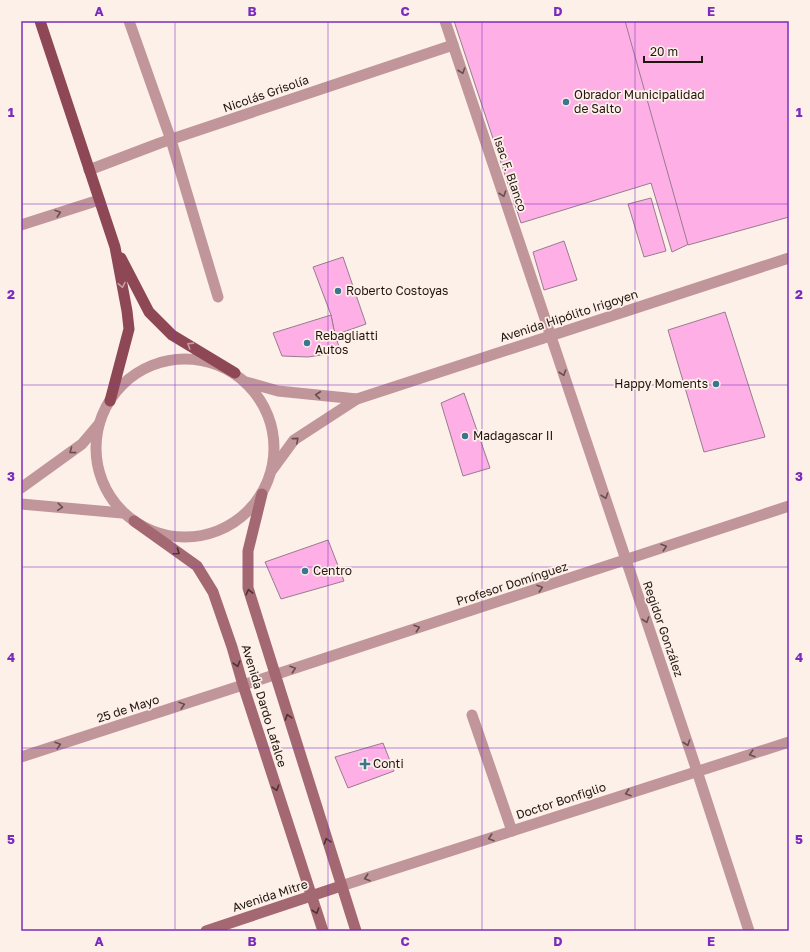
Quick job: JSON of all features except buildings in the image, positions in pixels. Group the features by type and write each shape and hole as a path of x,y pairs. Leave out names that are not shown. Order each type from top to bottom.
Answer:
{"main road":[{"path":"40,21 98,200 115,247 149,312 172,335 235,373"},
{"path":"110,401 129,329 115,247"},
{"name":"Avenida Dardo Lafalce","path":"262,494 248,551 248,588 274,675 356,931"},
{"name":"Avenida Dardo Lafalce","path":"134,522 197,566 213,592 323,931"},
{"name":"Avenida Mitre","path":"206,931 341,886"}],"street":[{"path":"129,21 171,140 218,297"},
{"name":"Isac F. Blanco","path":"445,21 551,336"},
{"name":"Nicolás Grisolía","path":"89,170 171,140 453,45"},
{"path":"21,226 98,200"},
{"name":"Avenida Hipólito Irigoyen","path":"272,470 294,440 357,399 789,258"},
{"name":"Regidor González","path":"551,336 749,931"},
{"path":"21,488 82,444 99,424 110,401 129,379 154,364 181,359 209,362 235,373 246,382 261,400 271,422 275,446 272,470 262,494 242,517 217,531 210,533 189,537 161,534 134,522 122,513 102,479 96,453 99,424"},
{"name":"Avenida Hipólito Irigoyen","path":"246,382 278,391 357,399"},
{"path":"21,504 122,513"},
{"name":"Profesor Domínguez","path":"243,685 789,506"},
{"name":"25 de Mayo","path":"21,757 243,685"},
{"path":"472,715 512,831"},
{"name":"Doctor Bonfiglio","path":"341,886 789,742"}],"place":[{"name":"Obrador Municipalidad de Salto","path":"566,102"},
{"name":"Roberto Costoyas","path":"338,291"},
{"name":"Rebagliatti Autos","path":"307,343"},
{"name":"Happy Moments","path":"716,384"},
{"name":"Madagascar II","path":"465,436"},
{"name":"Centro","path":"305,571"},
{"name":"Conti","path":"365,764"}]}
